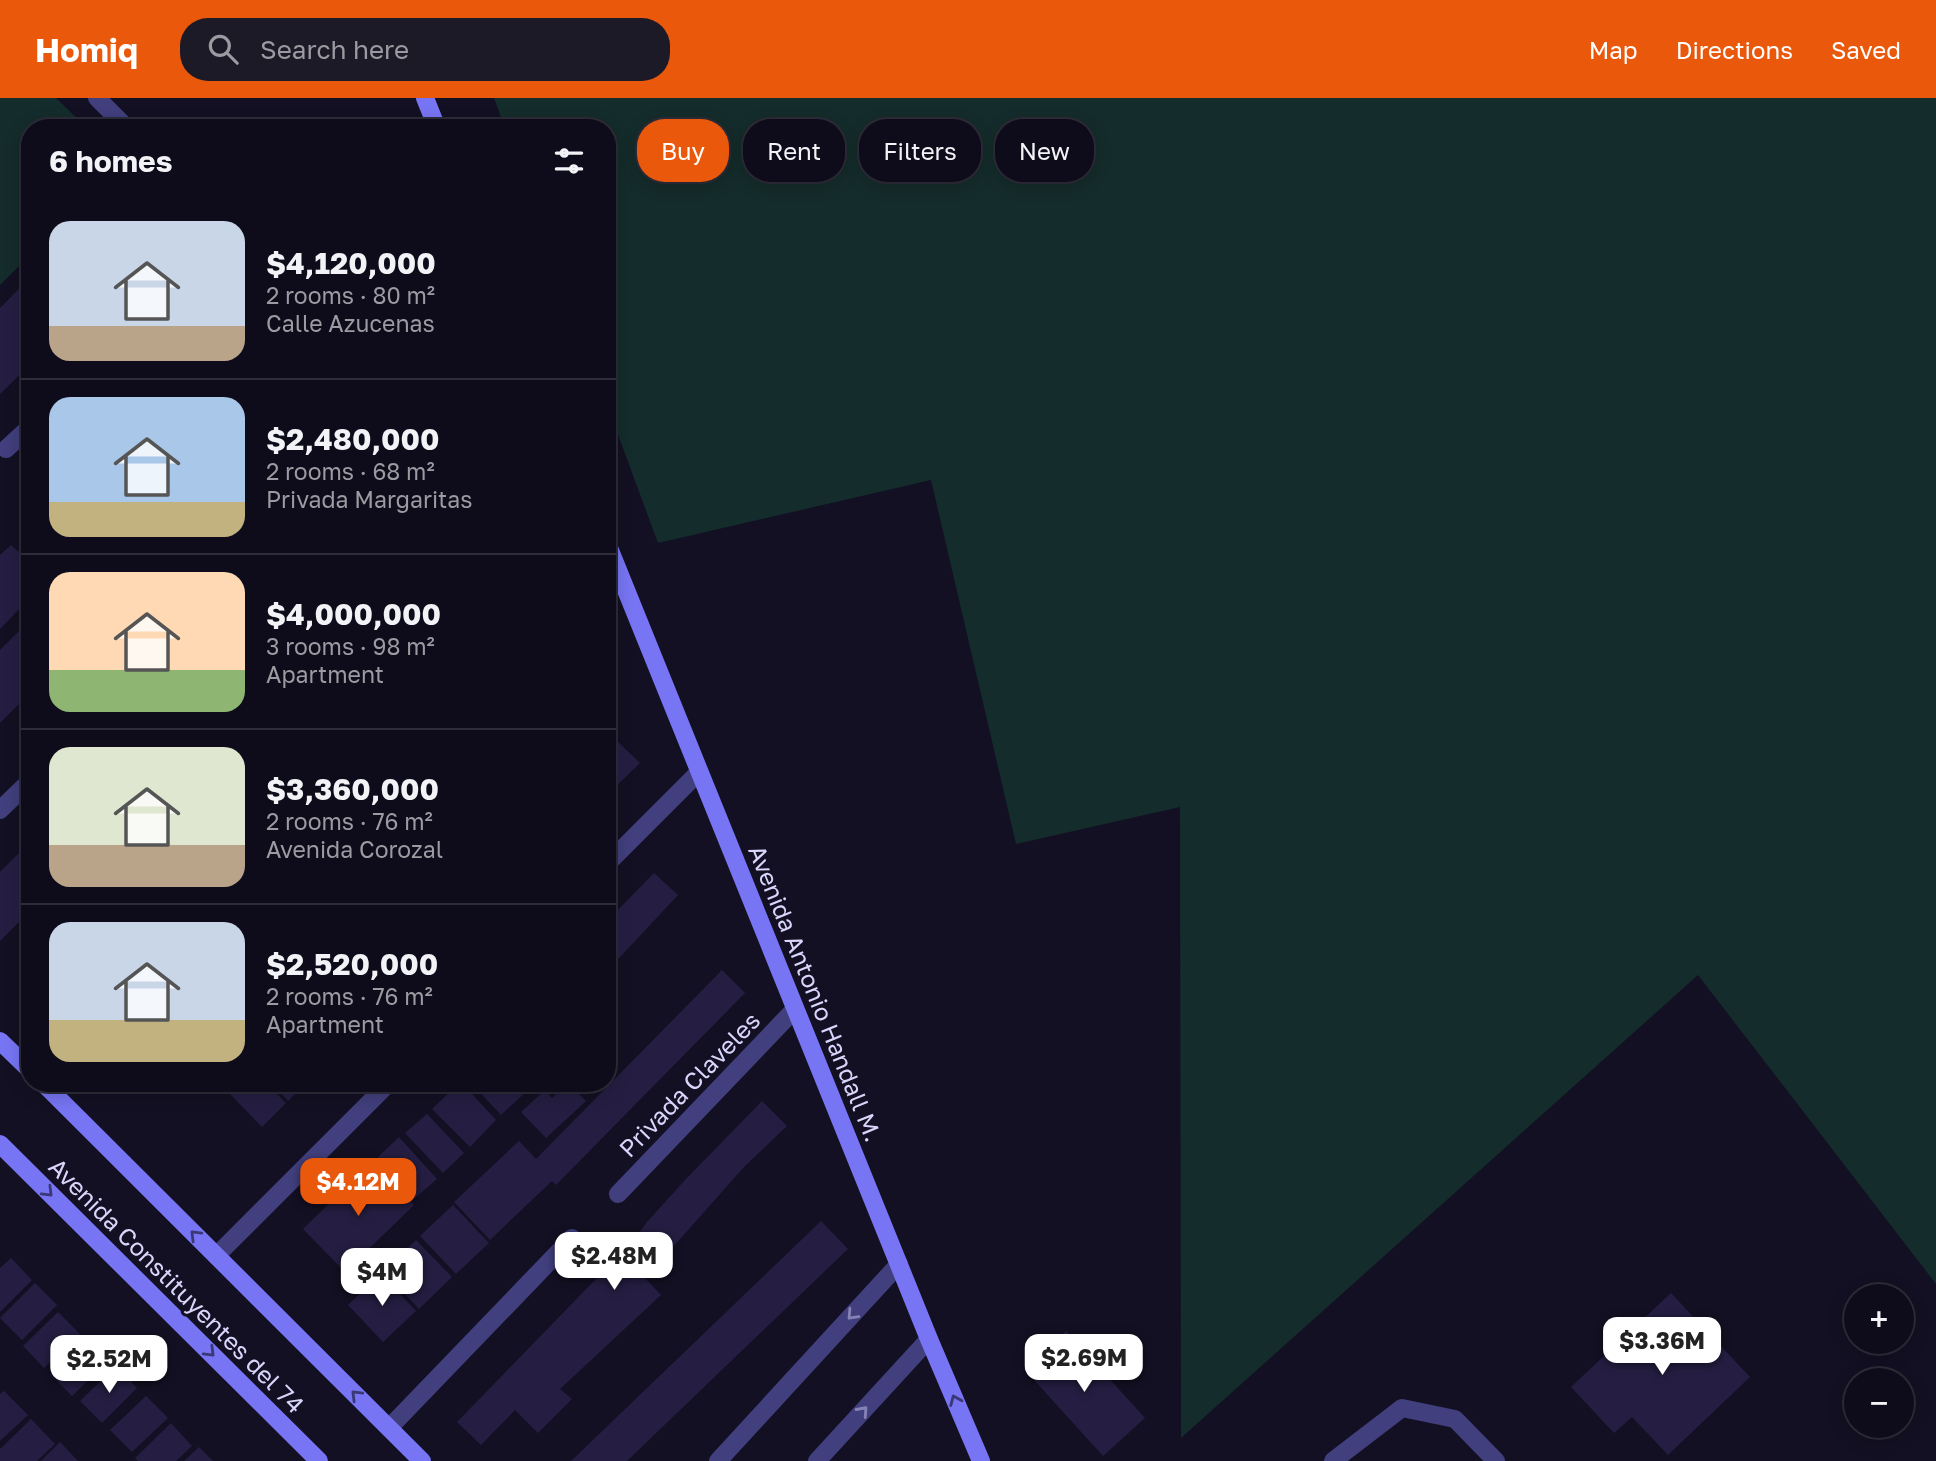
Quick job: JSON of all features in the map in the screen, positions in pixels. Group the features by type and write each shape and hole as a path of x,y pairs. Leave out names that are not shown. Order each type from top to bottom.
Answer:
{"street":[{"path":"97,98 118,119"},
{"path":"425,98 433,119"},
{"path":"6,449 21,435"},
{"name":"Avenida Antonio Handall M.","path":"616,581 699,772 981,1461"},
{"path":"616,855 699,772"},
{"path":"0,810 21,790"},
{"name":"Privada Claveles","path":"618,1194 795,1009"},
{"path":"0,1041 21,1061"},
{"name":"Avenida Constituyentes del 74","path":"56,1092 422,1461"},
{"path":"216,1256 380,1092"},
{"name":"Avenida Constituyentes del 74","path":"0,1144 319,1461"},
{"path":"389,1428 572,1238"},
{"path":"718,1461 899,1265"},
{"path":"817,1461 929,1339"},
{"path":"1333,1461 1402,1408 1455,1419 1496,1461"}],"green space":[{"path":"0,98 56,98 78,119 21,119 21,264 0,285"},
{"path":"494,98 1936,98 1936,1284 1698,975 1181,1438 1180,807 1016,844 931,480 658,543 616,429 616,119 502,119"}],"building":[{"path":"21,287 21,374 0,394 0,308"},
{"path":"11,545 21,554 21,607 0,629 0,555"},
{"path":"21,629 21,702 0,723 0,650"},
{"path":"616,740 640,763 616,786"},
{"path":"21,851 21,920 0,941 0,872"},
{"path":"654,873 678,895 616,961 616,912"},
{"path":"722,970 745,993 556,1185 552,1181 490,1240 454,1202 519,1141 536,1159 602,1092 616,1092 616,1078"},
{"path":"228,1092 275,1092 286,1103 262,1127"},
{"path":"280,1092 297,1092 288,1101"},
{"path":"450,1092 470,1092 496,1120 470,1147 432,1109"},
{"path":"479,1092 526,1092 501,1115"},
{"path":"543,1092 547,1092 552,1098 559,1092 578,1092 586,1101 546,1138 521,1112"},
{"path":"762,1101 787,1126 743,1168 674,1246 672,1244 642,1275 661,1295 560,1389 572,1399 538,1433 515,1410 481,1445 457,1422 623,1254 647,1222 685,1180"},
{"path":"427,1114 464,1153 443,1173 405,1133"},
{"path":"399,1137 437,1179 415,1198 378,1157"},
{"path":"380,1170 414,1205 345,1272 303,1229 354,1179"},
{"path":"453,1205 489,1243 456,1274 420,1236"},
{"path":"821,1221 848,1249 627,1461 571,1461"},
{"path":"416,1240 452,1277 419,1309 383,1271"},
{"path":"11,1258 32,1280 0,1312 0,1268"},
{"path":"381,1273 416,1311 383,1342 348,1305"},
{"path":"35,1283 57,1305 22,1340 0,1318"},
{"path":"1671,1293 1750,1377 1668,1455 1632,1417 1614,1433 1571,1387"},
{"path":"58,1312 80,1334 44,1368 23,1346"},
{"path":"1066,1331 1145,1418 1103,1456 1024,1369"},
{"path":"85,1339 107,1362 72,1396 50,1374"},
{"path":"116,1366 137,1388 102,1423 80,1401"},
{"path":"4,1391 28,1415 0,1441 0,1394"},
{"path":"146,1396 168,1418 132,1452 110,1430"},
{"path":"31,1419 55,1444 37,1461 0,1461 0,1449"},
{"path":"171,1423 192,1446 176,1461 138,1461 135,1458"},
{"path":"60,1442 78,1461 41,1461"},
{"path":"199,1447 213,1461 184,1461"}]}
